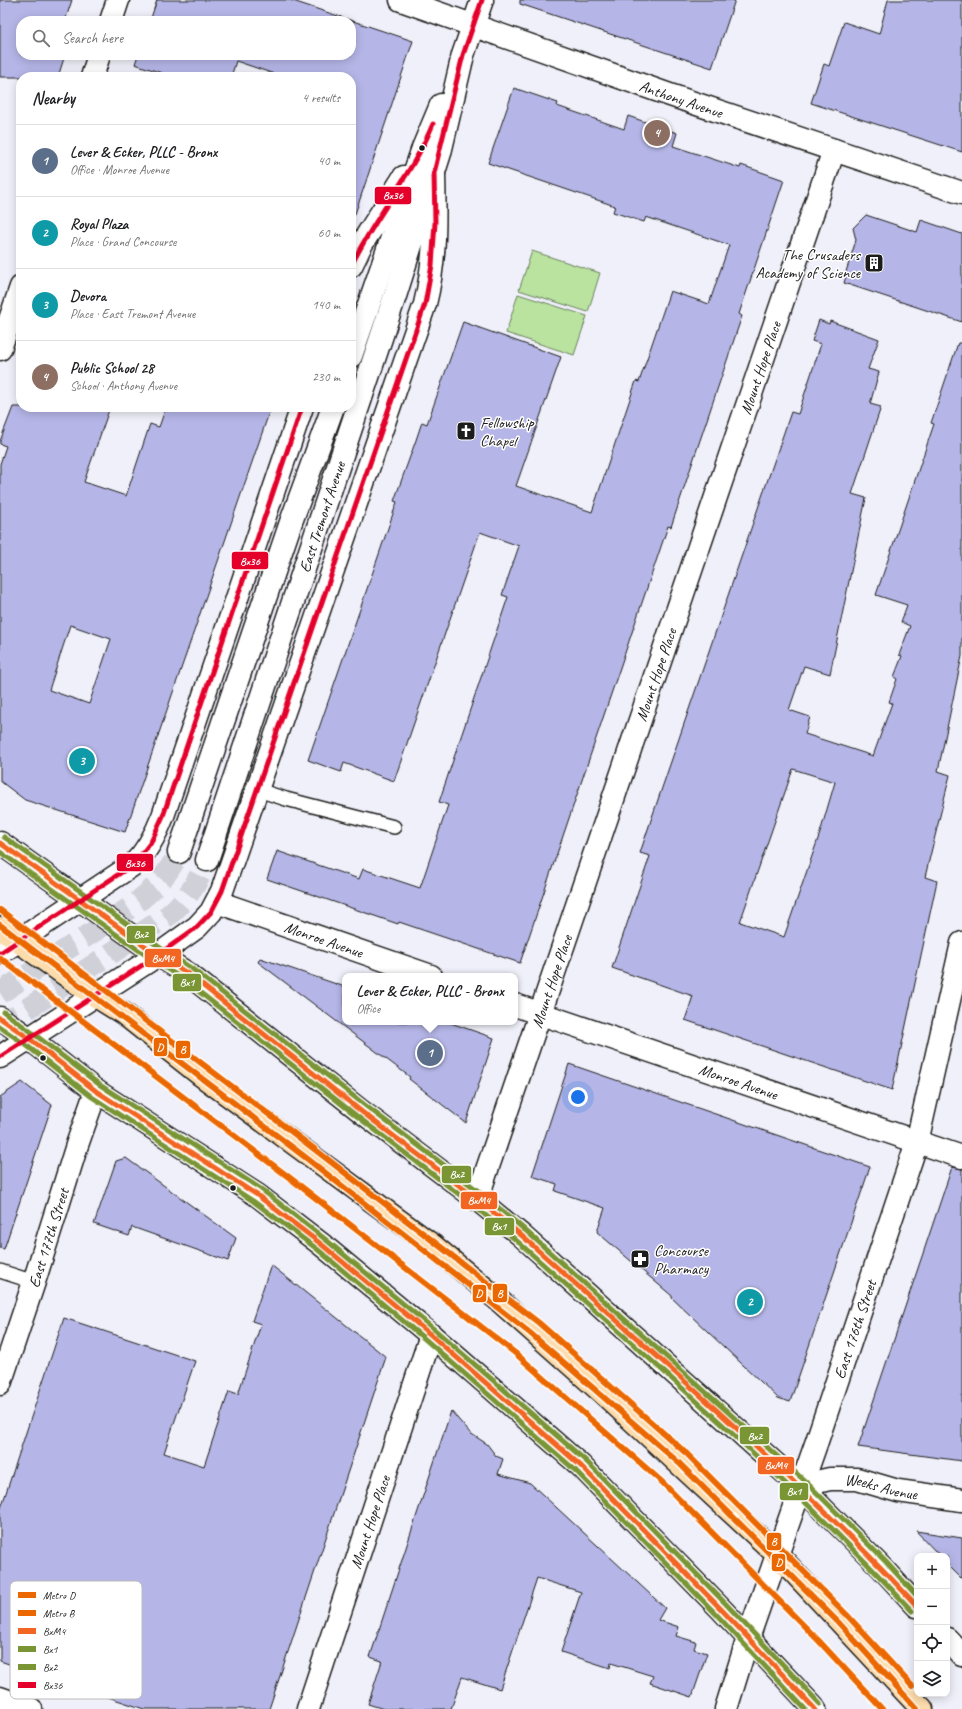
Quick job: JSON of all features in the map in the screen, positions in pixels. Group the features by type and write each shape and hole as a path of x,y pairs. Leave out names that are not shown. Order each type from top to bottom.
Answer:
{"main road":[{"path":"0,928 94,996 123,1014 201,1075 438,1250 495,1297 603,1393 778,1555 922,1709"}],"street":[{"path":"113,16 118,0"},
{"name":"Anthony Avenue","path":"401,0 472,26 962,193"},
{"name":"East Tremont Avenue","path":"207,860 318,530 434,172 464,54 472,26 482,0"},
{"name":"East Tremont Avenue","path":"356,342 423,148 464,54"},
{"path":"94,72 97,60"},
{"name":"East Tremont Avenue","path":"356,256 361,245 423,148"},
{"name":"Mount Hope Place","path":"478,1199 834,150"},
{"name":"East Tremont Avenue","path":"0,1057 158,955 197,927 211,912 217,902 258,790 424,304 432,265 435,223 434,172"},
{"path":"0,349 16,302"},
{"path":"0,954 134,864 147,849 158,830 300,412"},
{"name":"East Tremont Avenue","path":"179,852 289,530 331,412"},
{"path":"0,843 158,955 187,973 362,1112 478,1199 521,1235 801,1487 881,1567 914,1603"},
{"name":"Monroe Avenue","path":"217,902 422,973"},
{"name":"East 176th Street","path":"726,1709 748,1638 778,1555 917,1142 962,943"},
{"name":"Monroe Avenue","path":"518,1006 962,1157"},
{"path":"0,1018 30,1039 96,1091 256,1195 321,1244 432,1335 581,1466 815,1709"},
{"name":"East 177th Street","path":"0,1384 77,1145 96,1091"},
{"name":"Mount Hope Place","path":"308,1709 432,1335"},
{"name":"Weeks Avenue","path":"801,1487 830,1479 857,1479 898,1491 962,1500"},
{"path":"950,1642 962,1655"},
{"path":"0,1698 31,1709"}],"lane":[{"path":"258,790 286,799 394,827"},
{"path":"0,1271 34,1282"}],"green space":[{"path":"532,251 600,273 588,312 519,290"},
{"path":"518,294 587,316 574,355 506,333"}],"building":[{"path":"0,0 72,0 67,16 16,16 16,60 63,60 60,72 16,72 16,77 0,77"},
{"path":"157,0 290,0 338,16 152,16"},
{"path":"520,0 735,0 712,68 520,4"},
{"path":"888,0 962,0 962,152 811,103 824,64 829,66 844,22 879,34"},
{"path":"356,22 413,41 356,211 356,72 268,72 236,61 233,72 159,72 135,64 136,60 356,60"},
{"path":"514,88 558,103 557,106 624,129 628,116 677,133 673,146 740,168 741,165 784,180 739,314 742,316 671,527 668,526 520,963 399,922 398,924 267,879 277,851 359,879 363,869 420,888 448,805 439,802 508,597 502,595 519,546 480,532 394,781 344,763 341,772 308,760 397,502 394,501 422,422 427,424 463,322 561,357 516,486 592,512 636,381 639,382 670,291 709,304 729,245 646,217 644,222 613,212 615,206 488,163"},
{"path":"866,215 917,232 921,220 962,234 962,322 844,283 856,240 853,228"},
{"path":"819,320 829,324 830,321 879,339 868,369 879,372 870,404 881,407 852,494 866,498 830,674 804,666 789,710 810,717 805,734 873,756 892,703 889,702 897,679 894,677 902,656 899,655 910,626 901,622 907,605 876,595 934,424 931,423 958,343 962,343 962,656 938,771 950,775 925,877 937,881 892,1090 685,1020 693,996 612,968 650,856 640,853 651,820 791,412 798,414 821,344 812,341","holes":["793,769 835,782 820,833 784,937 740,922"]},
{"path":"13,407 16,407 16,412 108,412 84,482 126,496 150,424 159,427 164,412 269,412 125,832 25,800 0,781 0,464 6,446 0,444","holes":["70,625 111,639 89,704 49,690"]},
{"path":"260,958 342,986 342,1025 457,1025 494,1038 466,1123 409,1079 410,1077 258,962"},
{"path":"569,1064 870,1167 790,1402 778,1398 672,1298 672,1296 597,1232 605,1208 555,1191 557,1184 532,1176"},
{"path":"22,1082 52,1105 4,1249 0,1248 0,1097"},
{"path":"126,1158 236,1238 228,1261 132,1227 129,1236 94,1224 116,1161"},
{"path":"952,1167 962,1169 962,1461 858,1447"},
{"path":"271,1265 386,1357 269,1709 144,1709 114,1699 142,1699 142,1581 10,1581 10,1664 0,1661 0,1511 64,1318 195,1361 164,1453 204,1466 229,1391 238,1394 261,1324 252,1321"},
{"path":"451,1411 470,1433 487,1444 496,1456 503,1459 498,1474 530,1483 665,1608 658,1620 679,1627 676,1636 696,1642 694,1649 707,1653 692,1697 650,1683 653,1676 611,1663 610,1668 561,1652 581,1592 537,1578 500,1689 462,1677 451,1709 384,1709 368,1704 382,1661 370,1657"},
{"path":"916,1531 962,1538 962,1579 950,1567 950,1553 937,1553"}],"tunnel":[{"path":"0,993 139,901 164,876 179,852"},
{"path":"0,1027 169,915 182,903 191,890 200,876 207,860"}],"metro line":[{"name":"B","path":"0,910 313,1148 539,1323 687,1454 847,1615 912,1686"},
{"name":"D","path":"0,925 305,1157 530,1333 679,1463 838,1622 917,1709"},
{"name":"B","path":"0,958 290,1178 515,1353 662,1482 819,1641 882,1709"}],"transit line":[{"name":"Bx36","path":"0,1057 158,955 197,927 211,912 222,891 425,304 432,265 435,223 434,173 463,55 482,0"},
{"name":"Bx36","path":"356,257 371,230 415,161 433,124"},
{"name":"Bx36","path":"0,953 134,864 151,842 163,816 300,412"},
{"name":"Bx2","path":"4,837 191,968 366,1106 481,1193 525,1230 806,1482 886,1562 914,1593"},
{"name":"BxM4","path":"0,843 158,955 187,973 362,1112 477,1199 521,1235 673,1370 773,1462 822,1509 914,1603"},
{"name":"Bx1","path":"0,852 154,961 183,979 516,1240 668,1375 768,1467 817,1514 912,1611"},
{"name":"Bx2","path":"4,1012 100,1085 261,1189 325,1239 435,1330 586,1461 726,1604 820,1704"},
{"name":"BxM4","path":"0,1018 30,1039 96,1091 257,1195 321,1244 431,1335 581,1466 721,1609 815,1709"},
{"name":"Bx1","path":"0,1027 26,1045 92,1097 253,1201 317,1249 426,1340 576,1471 716,1614 805,1709"}],"place":[{"name":"Public School 28","path":"657,133"},
{"name":"The Crusaders Academy of Science","path":"874,263"},
{"name":"Fellowship Chapel","path":"466,431"},
{"name":"Devora","path":"82,761"},
{"name":"Lever & Ecker, PLLC - Bronx","path":"430,1053"},
{"name":"Concourse Pharmacy","path":"640,1259"},
{"name":"Royal Plaza","path":"750,1302"}]}
